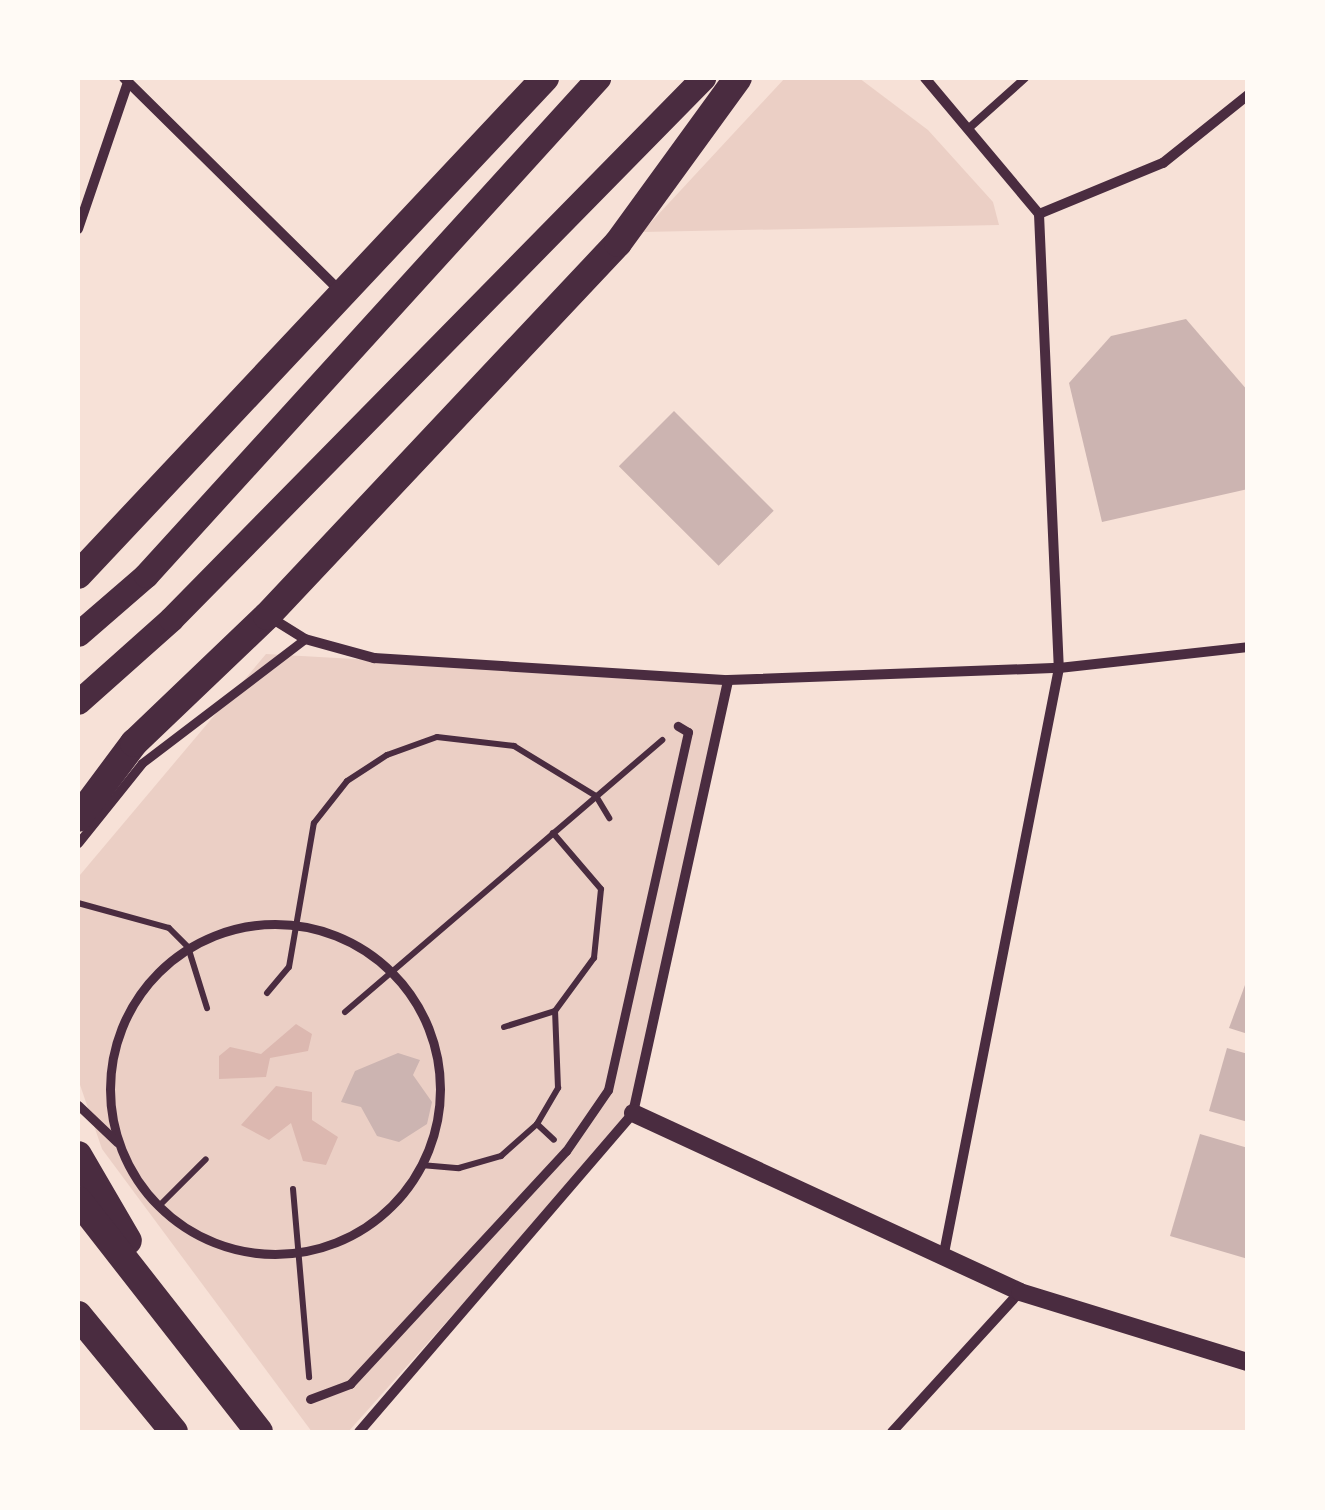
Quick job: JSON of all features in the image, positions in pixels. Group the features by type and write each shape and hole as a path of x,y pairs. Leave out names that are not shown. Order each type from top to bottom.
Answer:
{"highway":[{"path":"78,790 134,743 267,616 618,243 738,78"},
{"path":"78,576 342,294 532,83"},
{"path":"78,818 134,743"},
{"path":"78,1154 163,1304"},
{"path":"78,1200 163,1304 259,1432"},
{"path":"78,1315 174,1432"}],"main road":[{"path":"78,634 146,575 598,78"},
{"path":"78,702 171,619 703,78"}],"street":[{"path":"925,78 1039,214 1059,668 942,1259"},
{"path":"78,229 126,80 342,294"},
{"path":"1039,214 1163,163 1248,95"},
{"path":"267,616 305,639 374,658 728,680 1059,668 1248,647"},
{"path":"78,843 142,763 305,639"},
{"path":"359,1432 633,1112 728,680"},
{"path":"310,1399 350,1384 566,1151 608,1090 688,732 678,726"},
{"path":"78,1106 117,1142 159,1206 231,1250 300,1252 338,1244 384,1214 421,1165 438,1122 440,1067 424,1015 393,971 348,938 294,923 239,926 188,947 146,984 118,1032 108,1087 117,1142"},
{"path":"633,1112 1020,1292 1248,1362"},
{"path":"892,1432 1020,1292"}],"lane":[{"path":"968,129 1025,78"}],"path":[{"path":"344,1012 678,726"},
{"path":"267,993 289,968 314,823 346,780 387,755 436,737 477,737 514,746 596,796 609,818"},
{"path":"504,1027 555,1011 594,958 601,889 553,833"},
{"path":"78,903 169,928 188,947 208,1008"},
{"path":"421,1165 460,1168 502,1156 536,1124 558,1088 555,1011"},
{"path":"159,1206 206,1159"},
{"path":"292,1189 310,1399"}],"shaded area":[{"path":"785,78 859,78 928,130 993,202 999,225 642,232"},
{"path":"266,654 728,680 633,1113 348,1432 312,1432 102,1149 78,1079 80,875"},
{"path":"296,1024 312,1034 308,1051 270,1058 266,1077 219,1079 219,1056 230,1047 261,1054"},
{"path":"276,1086 312,1092 312,1120 338,1137 326,1165 303,1161 291,1123 269,1140 241,1125"}],"building":[{"path":"1186,319 1248,391 1248,489 1102,522 1069,383 1111,336"},
{"path":"674,411 774,511 719,566 619,466"},
{"path":"1248,977 1248,1034 1229,1028"},
{"path":"1227,1048 1248,1054 1248,1122 1209,1111"},
{"path":"398,1053 420,1060 413,1075 432,1102 427,1124 399,1142 377,1136 361,1107 341,1102 355,1071"},
{"path":"1200,1134 1248,1148 1248,1259 1170,1236"}]}
